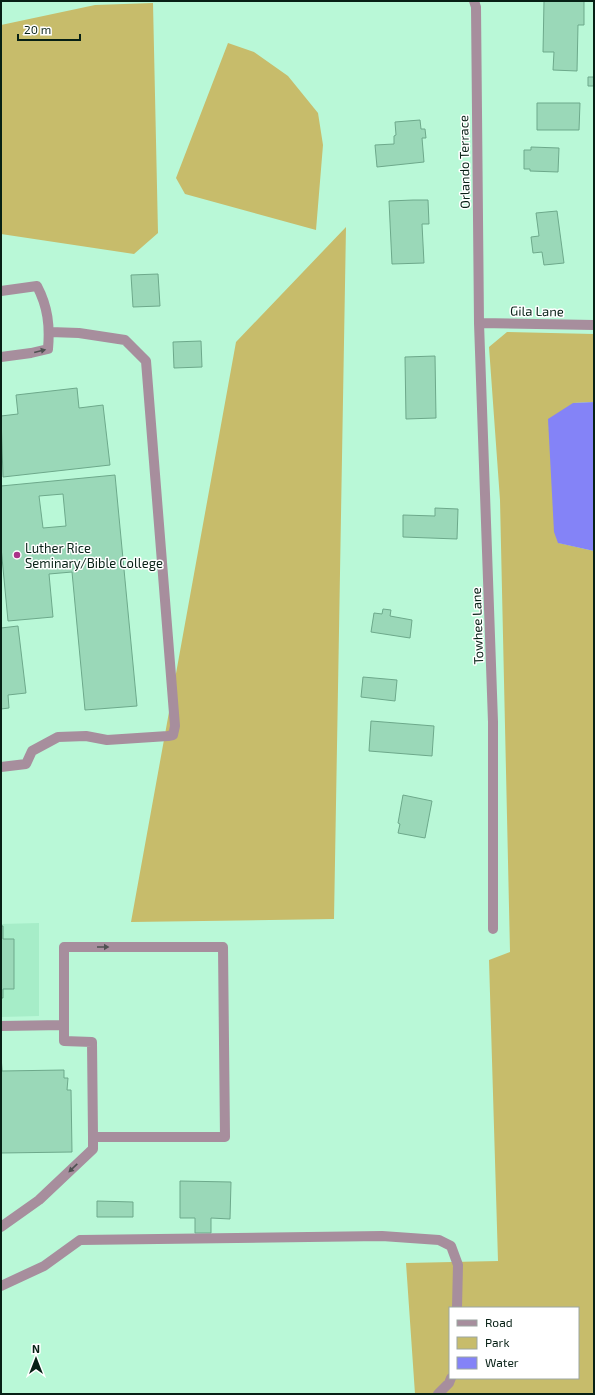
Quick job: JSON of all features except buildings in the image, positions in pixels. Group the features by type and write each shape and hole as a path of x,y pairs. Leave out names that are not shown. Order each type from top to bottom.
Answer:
{"street":[{"name":"Orlando Terrace","path":"474,1 476,7 479,323"},
{"path":"1,291 37,286 45,301 50,332 48,349 1,357"},
{"name":"Gila Lane","path":"479,323 594,325"},
{"name":"Towhee Lane","path":"479,323 493,722 493,929"},
{"path":"1,767 26,764 32,751 58,737 86,736 107,740 168,736 173,734 175,726 146,360 125,340 79,333 50,332"},
{"path":"1,1227 38,1200 93,1149 92,1042 64,1041 64,947 223,947 225,1137 93,1137"},
{"path":"1,1026 64,1025"},
{"path":"1,1286 44,1266 80,1240 382,1236 439,1240 451,1246 458,1265 457,1307"},
{"path":"438,1394 450,1383 450,1379"}],"shaded area":[{"path":"39,923 39,1016 1,1017 1,924"}],"green space":[{"path":"153,3 158,233 134,254 1,234 1,25 95,5"},
{"path":"228,43 254,52 288,76 318,113 323,145 316,230 185,194 176,178"},
{"path":"346,227 334,919 131,922 236,342"},
{"path":"507,332 594,334 594,402 573,403 559,543 594,551 594,1394 415,1394 406,1263 498,1261 489,960 510,952 500,500 489,347"}],"water":[{"path":"594,402 594,551 558,543 554,532 548,419 573,403"}],"place":[{"name":"Luther Rice Seminary/Bible College","path":"17,555"}]}
